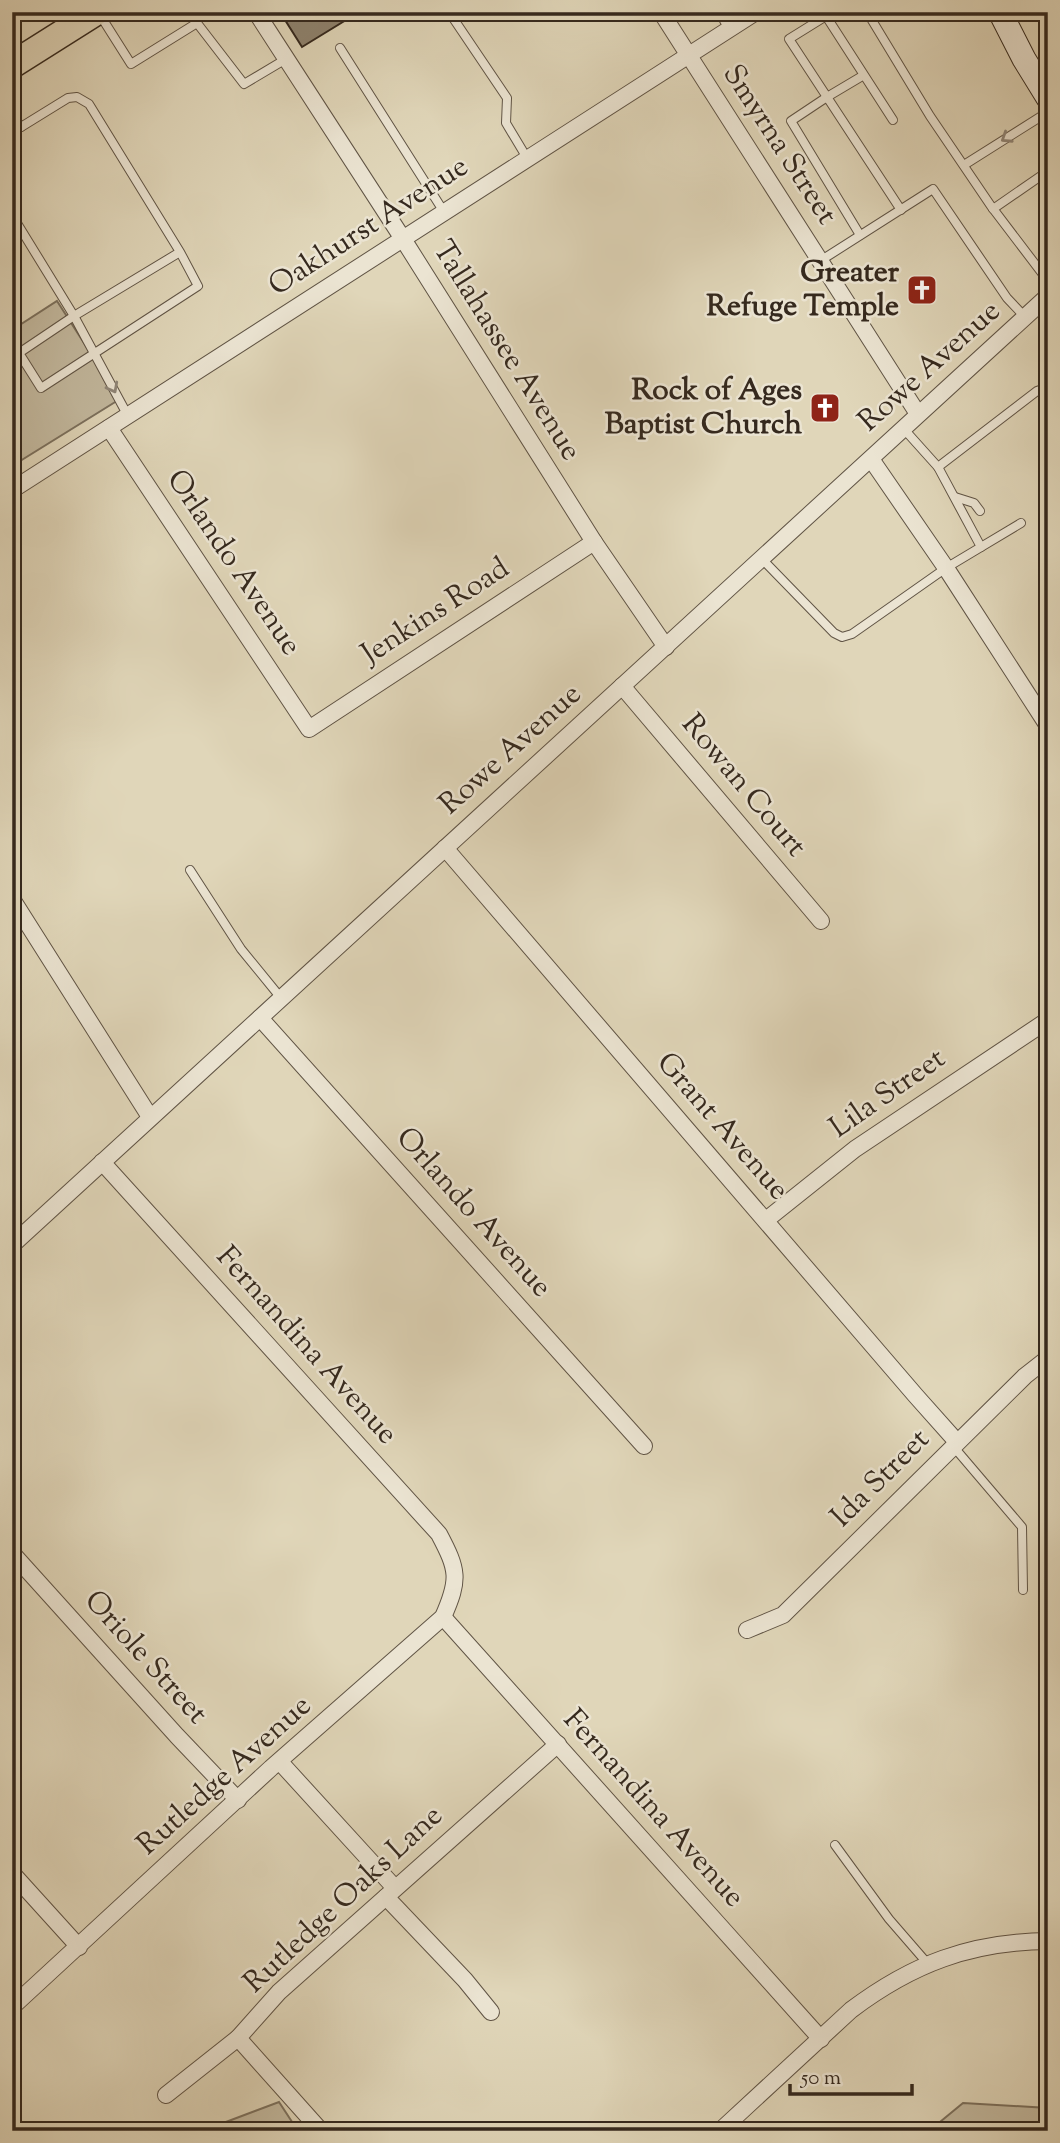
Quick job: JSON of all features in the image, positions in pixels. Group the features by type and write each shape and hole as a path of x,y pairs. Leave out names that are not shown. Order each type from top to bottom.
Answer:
{"main road":[{"path":"12,65 97,12"},
{"path":"1000,12 1048,98"}],"street":[{"name":"Tallahassee Avenue","path":"256,12 594,542 666,647"},
{"name":"Smyrna Street","path":"661,12 918,414"},
{"name":"Oakhurst Avenue","path":"12,490 756,12"},
{"name":"Rowe Avenue","path":"12,1245 1048,296"},
{"name":"Orlando Avenue","path":"109,428 309,729"},
{"path":"870,459 946,568 1048,726"},
{"name":"Jenkins Road","path":"309,729 594,542"},
{"name":"Rowan Court","path":"622,687 821,921"},
{"name":"Grant Avenue","path":"445,848 955,1444"},
{"path":"15,908 150,1118"},
{"name":"Orlando Avenue","path":"260,1018 644,1446"},
{"name":"Lila Street","path":"766,1220 887,1126 1048,1020"},
{"name":"Fernandina Avenue","path":"102,1162 439,1535 457,1574"},
{"name":"Ida Street","path":"747,1630 783,1615 955,1444 1048,1358"},
{"name":"Oriole Street","path":"12,1553 238,1800"},
{"name":"Rutledge Avenue","path":"12,2007 443,1616 451,1600 457,1574"},
{"name":"Fernandina Avenue","path":"443,1616 821,2039"},
{"name":"Rutledge Oaks Lane","path":"166,2095 238,2038 279,1992 558,1744"},
{"path":"280,1762 491,2012"},
{"path":"12,1873 79,1947"},
{"path":"720,2131 851,2010 907,1973 941,1958 986,1947 1021,1941 1048,1941"},
{"path":"238,2038 321,2131"}],"lane":[{"path":"97,12 131,64 197,23 244,84 286,59"},
{"path":"449,12 506,98 506,122 527,158"},
{"path":"719,12 729,29"},
{"path":"867,12 930,116 993,209 1048,281"},
{"path":"893,120 826,16 789,39 901,209"},
{"path":"340,48 444,212"},
{"path":"860,235 791,121 864,75"},
{"path":"12,132 68,98 77,97 89,104 180,252 198,286 41,388 19,353 74,316 180,252"},
{"path":"964,165 1048,112"},
{"path":"12,114 21,127"},
{"path":"993,209 1048,171"},
{"path":"820,261 933,189 1007,299 1026,318"},
{"path":"12,215 74,316 128,416"},
{"path":"938,467 1037,391 1048,387"},
{"path":"903,428 938,467 981,547"},
{"path":"954,497 974,503 980,511"},
{"path":"762,558 834,633 842,637 852,634 946,568 981,547 996,533 1021,523"},
{"path":"190,870 241,949 281,998"},
{"path":"955,1444 1022,1527 1023,1590"},
{"path":"835,1845 889,1919 928,1964"}],"shaded area":[{"path":"57,301 120,399 12,466 12,330"},
{"path":"279,2102 298,2131 202,2131"},
{"path":"963,2103 1048,2108 1048,2131 929,2131"}],"building":[{"path":"280,12 359,12 302,47"}],"place":[{"name":"Greater Refuge Temple","path":"922,290"},
{"name":"Rock of Ages Baptist Church","path":"825,408"}]}
